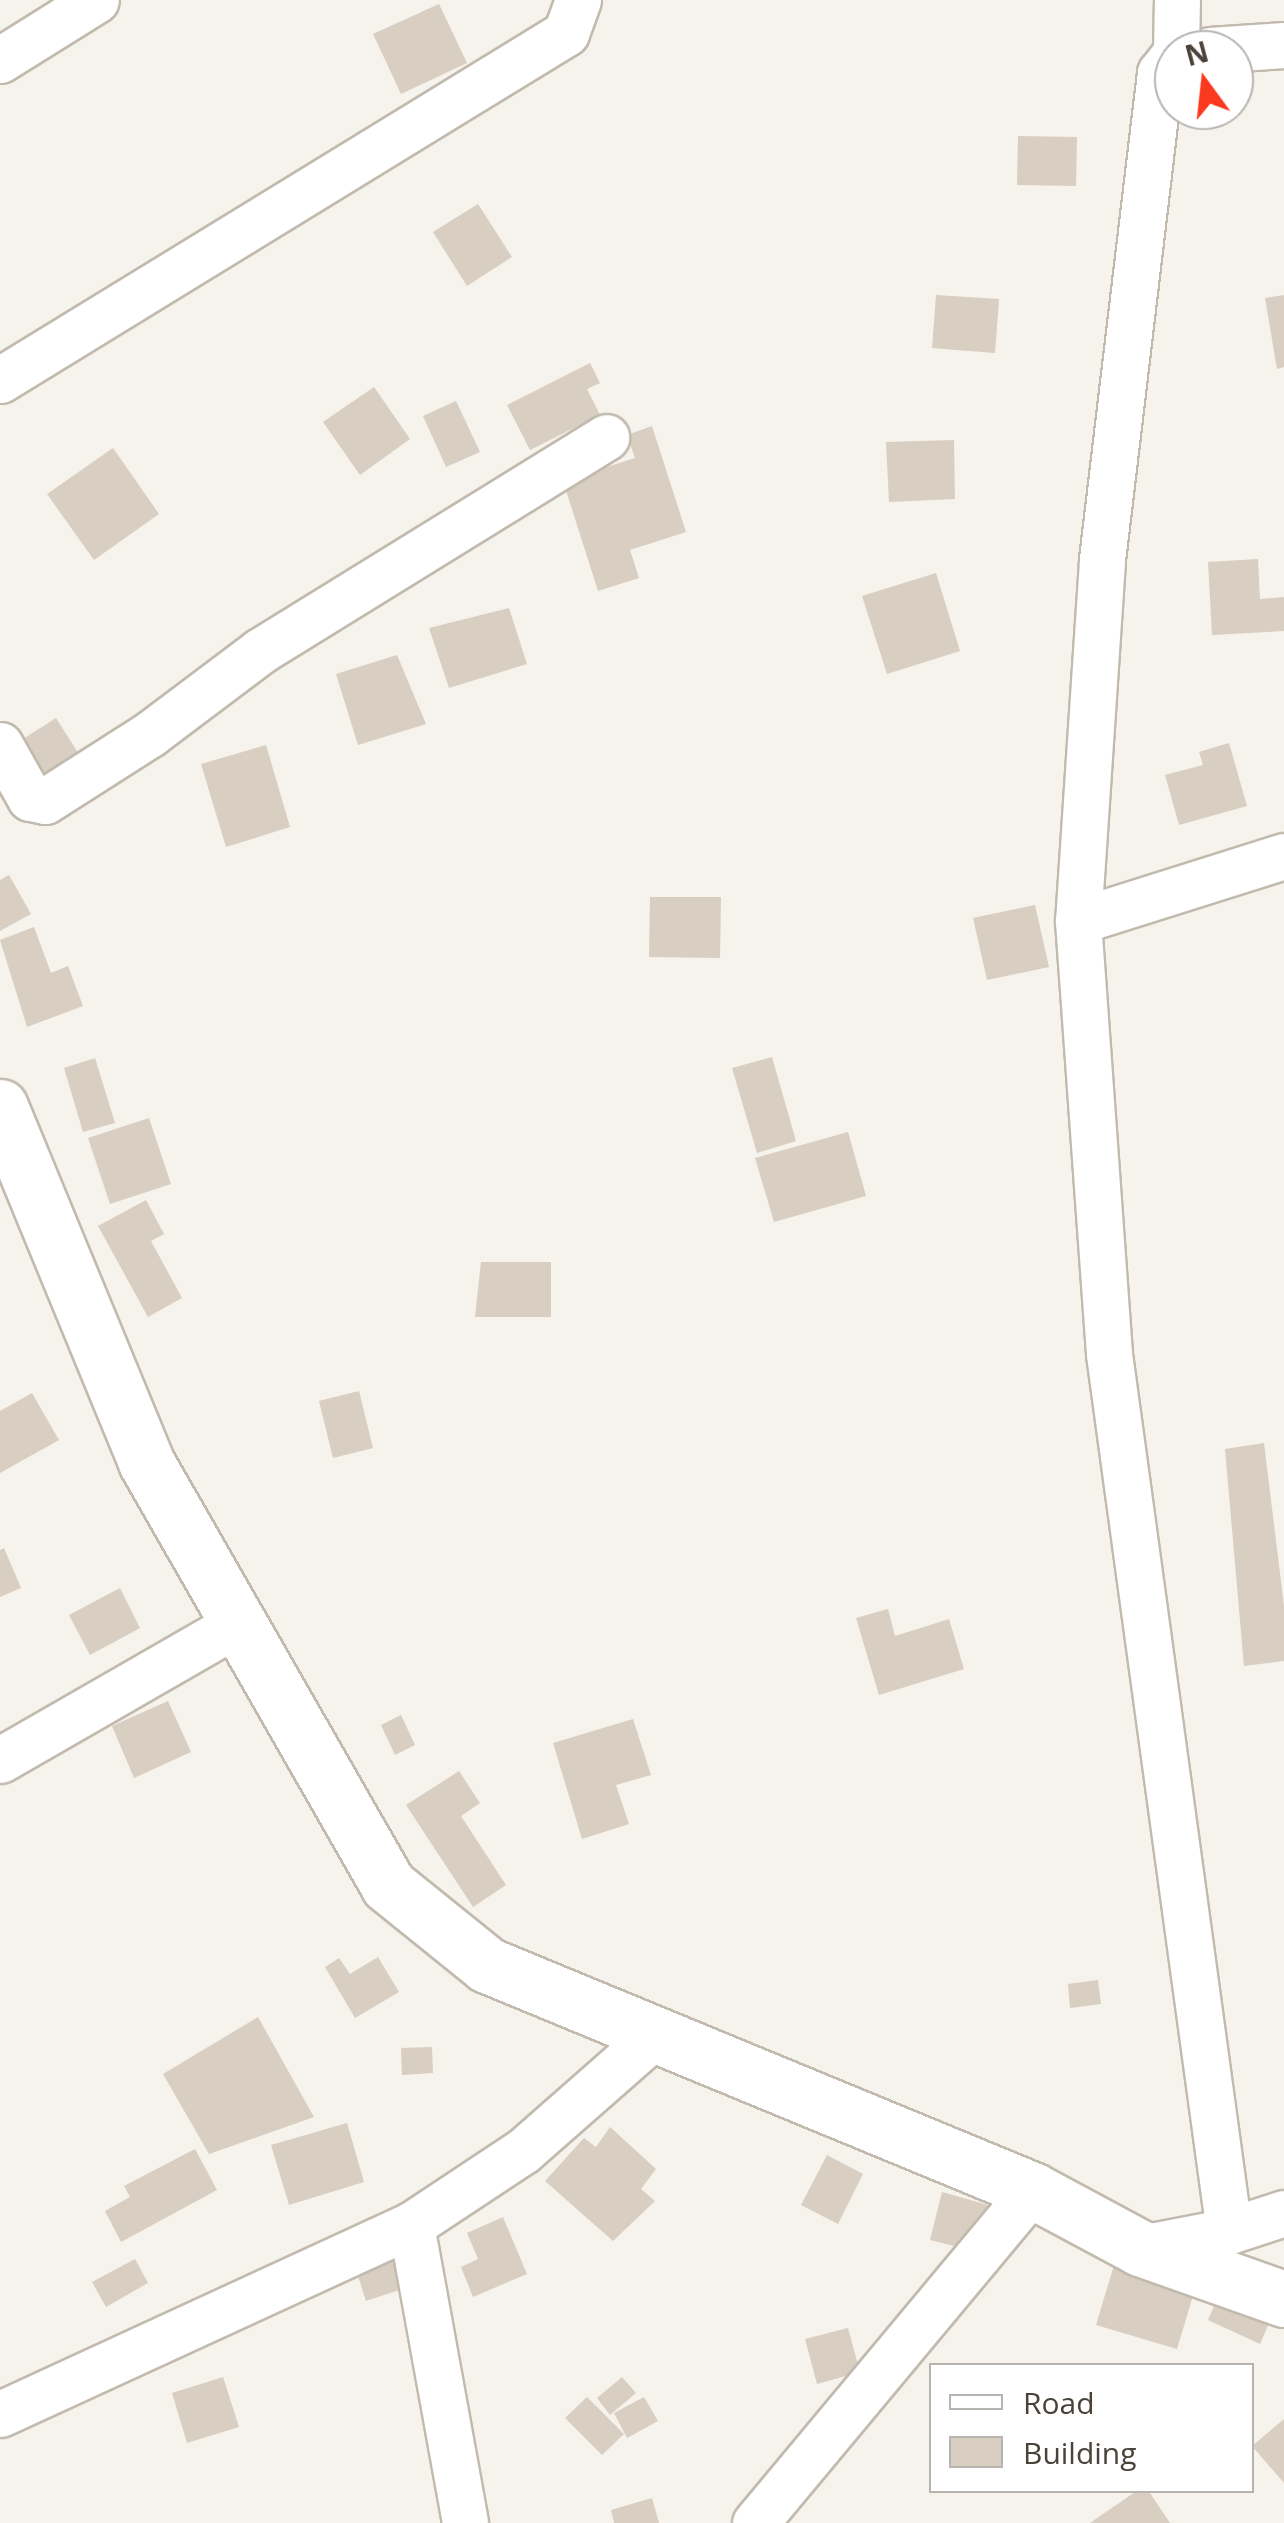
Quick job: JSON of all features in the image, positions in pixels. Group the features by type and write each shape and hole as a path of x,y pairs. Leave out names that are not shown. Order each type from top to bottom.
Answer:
{"street":[{"path":"0,60 96,0"},
{"path":"0,380 566,34 578,0"},
{"path":"1176,30 1177,0"},
{"path":"1254,47 1284,45"},
{"path":"1154,124 1102,561 1078,920 1110,1354 1230,2232"},
{"path":"0,746 30,798 45,801 150,734 260,652 606,437"},
{"path":"1078,920 1284,856"},
{"path":"0,1107 146,1462 388,1885 488,1965 1032,2190 1140,2248 1284,2299"},
{"path":"0,1760 238,1624"},
{"path":"0,2414 411,2225 523,2151 655,2035"},
{"path":"754,2523 1032,2190"},
{"path":"1140,2248 1230,2232 1284,2212"},
{"path":"411,2225 465,2523"}],"building":[{"path":"439,4 467,63 401,94 373,34"},
{"path":"1018,136 1077,137 1076,186 1017,185"},
{"path":"478,204 512,257 467,286 433,232"},
{"path":"936,295 999,299 995,353 932,348"},
{"path":"1284,295 1284,367 1277,369 1265,298"},
{"path":"590,363 600,383 587,389 600,415 530,450 507,405"},
{"path":"374,387 410,439 360,475 323,422"},
{"path":"456,401 480,452 446,467 423,416"},
{"path":"652,426 686,532 630,550 639,578 598,591 563,481 635,458 627,435"},
{"path":"954,440 955,499 889,502 886,442"},
{"path":"113,448 159,514 94,560 47,494"},
{"path":"1258,559 1260,599 1284,597 1284,631 1212,635 1208,562"},
{"path":"936,573 960,651 887,674 862,596"},
{"path":"509,608 527,664 449,688 429,628"},
{"path":"397,655 426,724 358,745 336,674"},
{"path":"56,718 80,756 48,777 23,739"},
{"path":"1229,743 1247,806 1179,825 1165,775 1203,765 1199,752"},
{"path":"266,745 290,827 226,847 201,764"},
{"path":"9,875 31,914 0,931 0,880"},
{"path":"650,897 721,897 720,958 649,957"},
{"path":"1035,905 1049,967 987,980 973,918"},
{"path":"34,927 51,973 68,966 83,1006 27,1027 0,940"},
{"path":"772,1057 796,1141 757,1153 732,1068"},
{"path":"95,1058 115,1123 83,1132 64,1068"},
{"path":"149,1118 171,1184 110,1204 88,1138"},
{"path":"848,1132 866,1196 774,1222 755,1158"},
{"path":"146,1200 164,1234 151,1241 182,1298 148,1317 98,1226"},
{"path":"481,1262 551,1262 551,1317 475,1317"},
{"path":"359,1391 373,1448 333,1458 319,1401"},
{"path":"32,1393 59,1440 0,1473 0,1411"},
{"path":"1264,1443 1284,1606 1284,1661 1244,1666 1225,1449"},
{"path":"4,1548 21,1588 0,1597 0,1550"},
{"path":"120,1588 140,1628 90,1655 69,1615"},
{"path":"888,1609 895,1636 949,1619 964,1669 879,1695 856,1618"},
{"path":"168,1701 191,1752 134,1778 112,1726"},
{"path":"401,1715 415,1745 395,1755 381,1725"},
{"path":"633,1719 651,1775 616,1785 629,1824 582,1839 553,1743"},
{"path":"459,1771 480,1803 461,1816 506,1885 473,1907 406,1805"},
{"path":"378,1957 399,1992 355,2018 325,1967 339,1958 350,1974"},
{"path":"1098,1980 1101,2004 1070,2008 1068,1984"},
{"path":"258,2017 314,2117 209,2154 163,2074"},
{"path":"432,2047 433,2073 402,2075 401,2048"},
{"path":"347,2123 364,2182 289,2205 271,2145"},
{"path":"610,2127 656,2169 641,2189 655,2201 613,2241 545,2181 584,2138 596,2147"},
{"path":"195,2149 217,2190 121,2242 105,2211 130,2197 124,2186"},
{"path":"827,2155 863,2174 838,2224 801,2205"},
{"path":"942,2192 995,2207 982,2253 930,2240"},
{"path":"503,2217 527,2274 473,2297 461,2267 478,2259 467,2233"},
{"path":"419,2228 435,2278 366,2301 350,2251"},
{"path":"135,2259 148,2283 106,2307 92,2282"},
{"path":"1114,2265 1195,2289 1177,2349 1096,2325"},
{"path":"1222,2287 1275,2309 1260,2344 1208,2320"},
{"path":"848,2328 860,2372 817,2384 805,2339"},
{"path":"223,2377 239,2427 187,2443 172,2393"},
{"path":"622,2377 636,2393 610,2415 597,2398"},
{"path":"587,2397 624,2434 602,2455 565,2418"},
{"path":"644,2397 658,2421 627,2438 614,2413"},
{"path":"1284,2419 1284,2483 1254,2448"},
{"path":"1134,2493 1150,2493 1170,2523 1090,2523"},
{"path":"652,2498 659,2523 614,2523 611,2510"}]}
